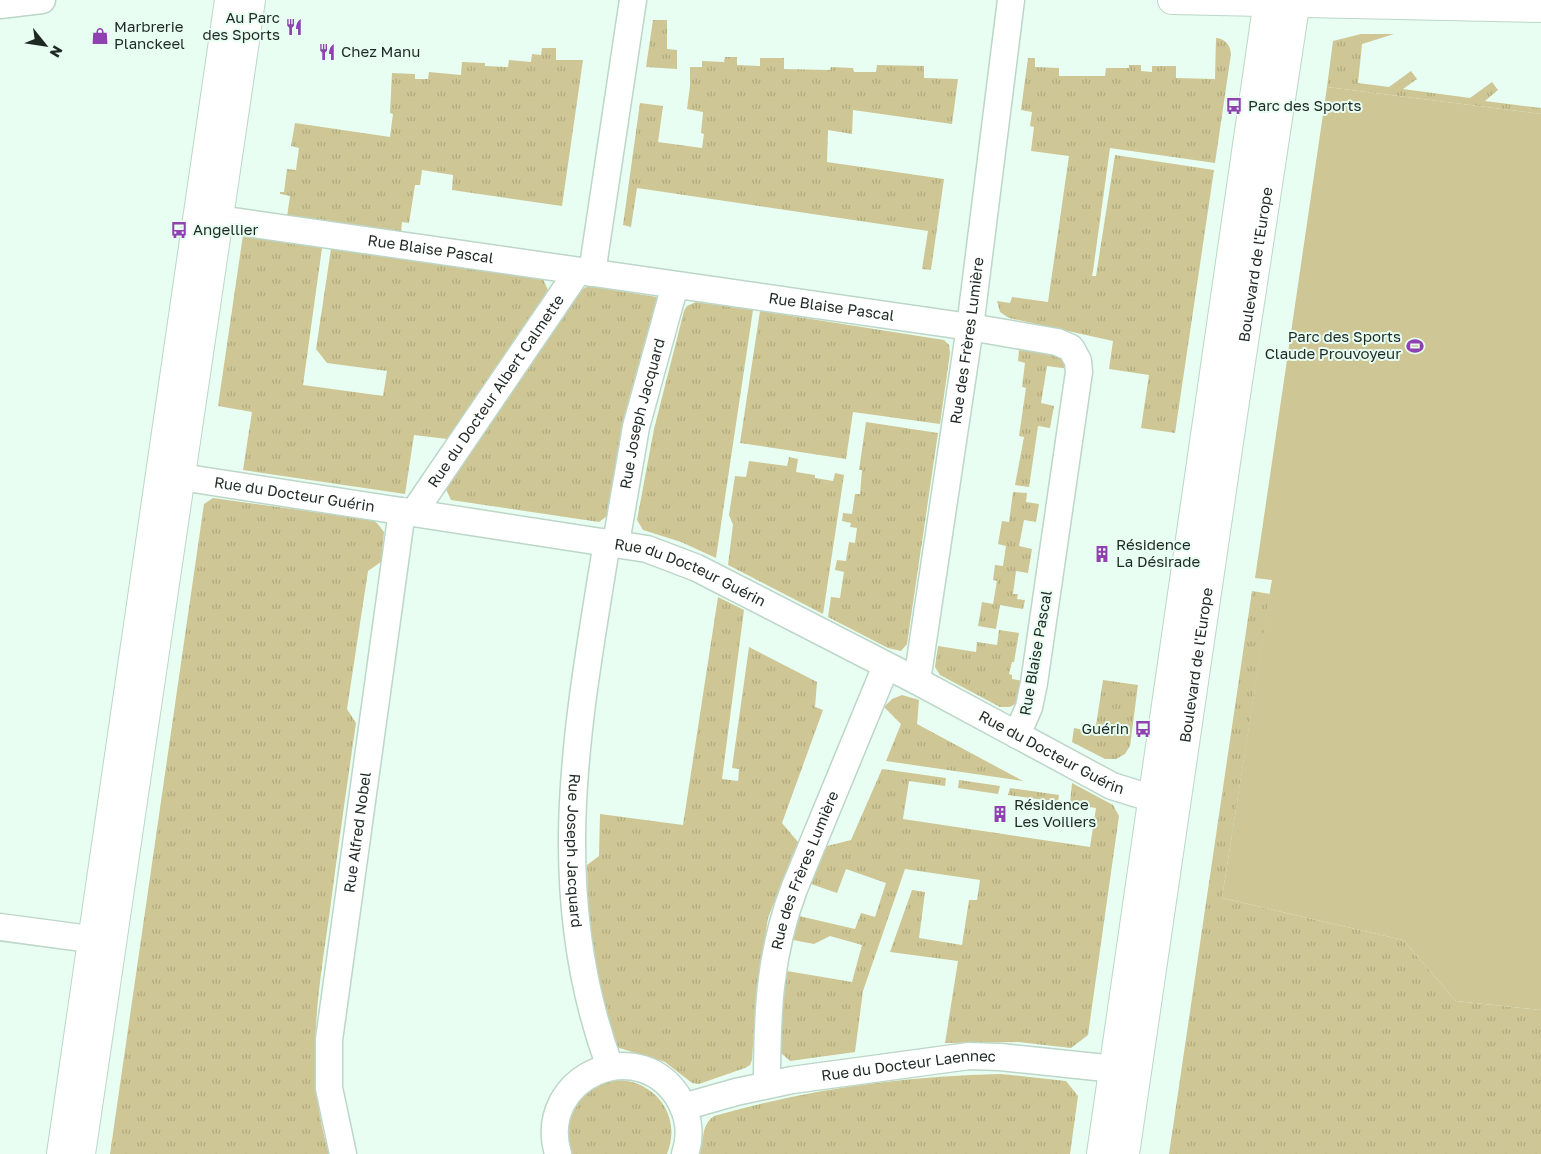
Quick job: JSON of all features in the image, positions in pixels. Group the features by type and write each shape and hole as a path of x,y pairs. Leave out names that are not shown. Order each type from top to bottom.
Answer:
{"street":[{"path":"0,5 42,0"},
{"path":"61,1154 102,941 208,217 229,0"},
{"path":"208,217 251,0"},
{"name":"Rue du Docteur Albert Calmette","path":"408,511 585,272 633,0"},
{"name":"Rue des Frères Lumière","path":"917,681 970,327 1011,0"},
{"path":"1172,0 1541,8"},
{"name":"Boulevard de l'Europe","path":"1165,799 1267,1"},
{"name":"Boulevard de l'Europe","path":"1100,1154 1125,1070 1165,799 1296,2"},
{"name":"Rue Blaise Pascal","path":"208,217 970,327 1062,344 1071,348 1078,361 1034,683 1030,707 1017,735"},
{"name":"Rue Joseph Jacquard","path":"610,1067 587,997 580,964 575,926 572,799 577,741 612,542 636,427 675,285"},
{"name":"Rue du Docteur Guérin","path":"170,476 612,542 647,549 692,566 917,681 1112,786 1165,799"},
{"name":"Rue Alfred Nobel","path":"343,1154 329,1088 329,1040 408,511"},
{"name":"Rue des Frères Lumière","path":"766,1085 769,996 775,952 782,924 794,888 886,666"},
{"path":"0,927 102,941"},
{"path":"81,1154 102,941"},
{"name":"Rue du Docteur Laennec","path":"684,1106 766,1085 880,1066 969,1056 1000,1056 1125,1070"},
{"path":"558,1154 555,1140 556,1123 564,1100 580,1081 594,1072 610,1067 634,1067 650,1072 670,1086 684,1106 689,1128 685,1154"},
{"name":"Boulevard de l'Europe","path":"1125,1070 1125,1154"}],"green space":[{"path":"653,20 667,20 667,49 677,50 677,69 646,67"},
{"path":"1361,34 1394,34 1362,44 1358,83 1389,87 1411,71 1417,79 1403,89 1470,98 1492,82 1498,90 1485,101 1541,108 1541,114 1327,87 1333,41"},
{"path":"1216,38 1227,43 1231,54 1215,163 1110,148 1092,276 1096,276 1115,155 1214,170 1175,433 1141,428 1149,375 1109,369 1113,341 1009,318 1000,312 997,301 1010,303 1012,297 1048,302 1069,156 1031,151 1034,127 1030,126 1032,112 1021,110 1028,58 1035,58 1035,67 1059,68 1059,76 1105,76 1106,68 1129,68 1129,65 1141,65 1141,71 1152,72 1152,66 1176,66 1176,78 1215,79"},
{"path":"542,48 556,48 556,60 583,60 562,206 452,190 453,175 422,170 420,185 415,185 409,223 402,222 401,233 287,217 290,196 280,194 280,192 284,192 287,169 296,170 299,148 291,146 295,123 390,137 393,114 390,113 392,73 415,74 415,79 428,79 429,72 461,75 462,62 508,67 509,60 531,62 532,54 541,55"},
{"path":"725,57 737,57 737,65 760,66 760,58 784,58 784,69 830,70 831,67 853,68 854,72 876,72 877,65 924,66 924,78 958,79 952,124 853,110 852,134 828,130 827,162 944,179 931,270 922,269 928,231 637,188 631,227 623,225 640,103 663,106 658,142 702,148 704,134 701,133 703,112 687,109 690,67 702,67 702,61 724,62"},
{"name":"Parc des Sports Claude Prouvoyeur","path":"1327,87 1541,114 1541,1010 1456,1001 1403,940 1222,898 1272,580 1255,578"},
{"path":"243,235 322,248 303,385 383,396 387,371 327,363 316,349 331,249 543,279 548,290 447,439 414,435 405,494 243,470 252,412 218,406"},
{"path":"588,286 657,297 625,413 607,516 599,522 451,500 445,487 578,292"},
{"path":"696,302 753,310 716,558 681,542 643,530 637,520 654,429 684,311 687,306"},
{"path":"760,311 944,340 949,345 950,353 940,424 853,412 846,459 740,443"},
{"path":"1019,350 1059,355 1070,369 1047,366 1041,403 1054,406 1050,428 1038,426 1029,487 1015,485 1024,437 1019,436 1026,388 1022,387 1025,363 1018,361"},
{"path":"866,422 938,433 907,644 901,651 888,648 828,617 831,597 840,598 844,572 835,570 837,560 846,561 849,542 855,543 857,528 850,527 851,523 842,521 843,513 852,514 855,494 860,494 862,470 859,470"},
{"path":"789,457 798,459 796,472 815,475 815,478 833,481 835,473 844,475 823,614 728,565 733,525 729,515 735,476 746,477 749,461 787,466"},
{"path":"1013,492 1027,493 1026,502 1039,504 1036,522 1024,520 1019,546 1032,549 1028,573 1016,571 1013,594 1018,594 1017,599 1025,600 1023,609 1000,605 996,629 978,626 982,602 993,604 997,581 993,580 995,565 1003,566 1006,546 998,544 1002,521 1009,522"},
{"path":"213,498 372,520 384,532 381,562 368,571 347,709 356,723 318,1002 315,1062 317,1092 321,1123 329,1154 110,1154 204,504"},
{"path":"1252,591 1270,594 1222,898 1403,940 1456,1001 1541,1010 1541,1154 1169,1154"},
{"path":"718,597 744,610 722,779 738,781 739,769 732,768 749,647 817,682 815,707 823,710 782,823 798,842 768,918 756,995 752,1060 750,1065 745,1068 699,1084 692,1083 665,1062 616,1047 603,1003 594,958 587,865 599,856 600,814 683,825"},
{"path":"999,630 1019,633 1014,662 1012,662 1009,674 1012,675 1012,679 1023,681 1017,703 1010,707 1000,707 940,675 935,667 938,646 976,652 977,642 997,645"},
{"path":"1103,680 1138,685 1130,746 1125,754 1116,759 1105,759 1072,742 1074,728 1095,732"},
{"path":"902,695 919,700 917,724 1023,781 886,761 901,724 884,707 892,699"},
{"path":"882,769 946,778 945,786 909,781 903,819 1090,847 1096,808 1070,804 1072,783 1113,805 1119,816 1088,1035 1071,1048 1018,1042 945,1043 958,961 890,952 912,890 925,892 919,938 962,945 969,900 977,900 980,880 905,869 863,991 855,1052 790,1061 781,1053 782,1013 787,971 852,982 862,945 830,936 814,944 793,940 799,916 855,929 861,913 875,917 886,883 846,869 837,893 811,884 827,846 851,840"},
{"path":"959,780 1000,786 998,794 958,788"},
{"path":"1010,788 1059,795 1058,802 1008,795"},
{"path":"1001,1074 1066,1081 1078,1096 1070,1154 700,1154 705,1128 714,1116 820,1091 892,1081"},
{"path":"613,1080 628,1081 641,1085 652,1092 661,1102 668,1113 671,1126 671,1140 667,1154 572,1154 568,1135 571,1116 575,1107 587,1092 597,1085"}],"place":[{"name":"Au Parc des Sports","path":"294,27"},
{"name":"Marbrerie Planckeel","path":"100,36"},
{"name":"Chez Manu","path":"327,52"},
{"name":"Parc des Sports","path":"1234,106"},
{"name":"Angellier","path":"179,230"},
{"name":"Parc des Sports Claude Prouvoyeur","path":"1415,346"},
{"name":"Résidence La Désirade","path":"1102,554"},
{"name":"Guérin","path":"1143,729"},
{"name":"Résidence Les Voiliers","path":"1000,814"}]}
